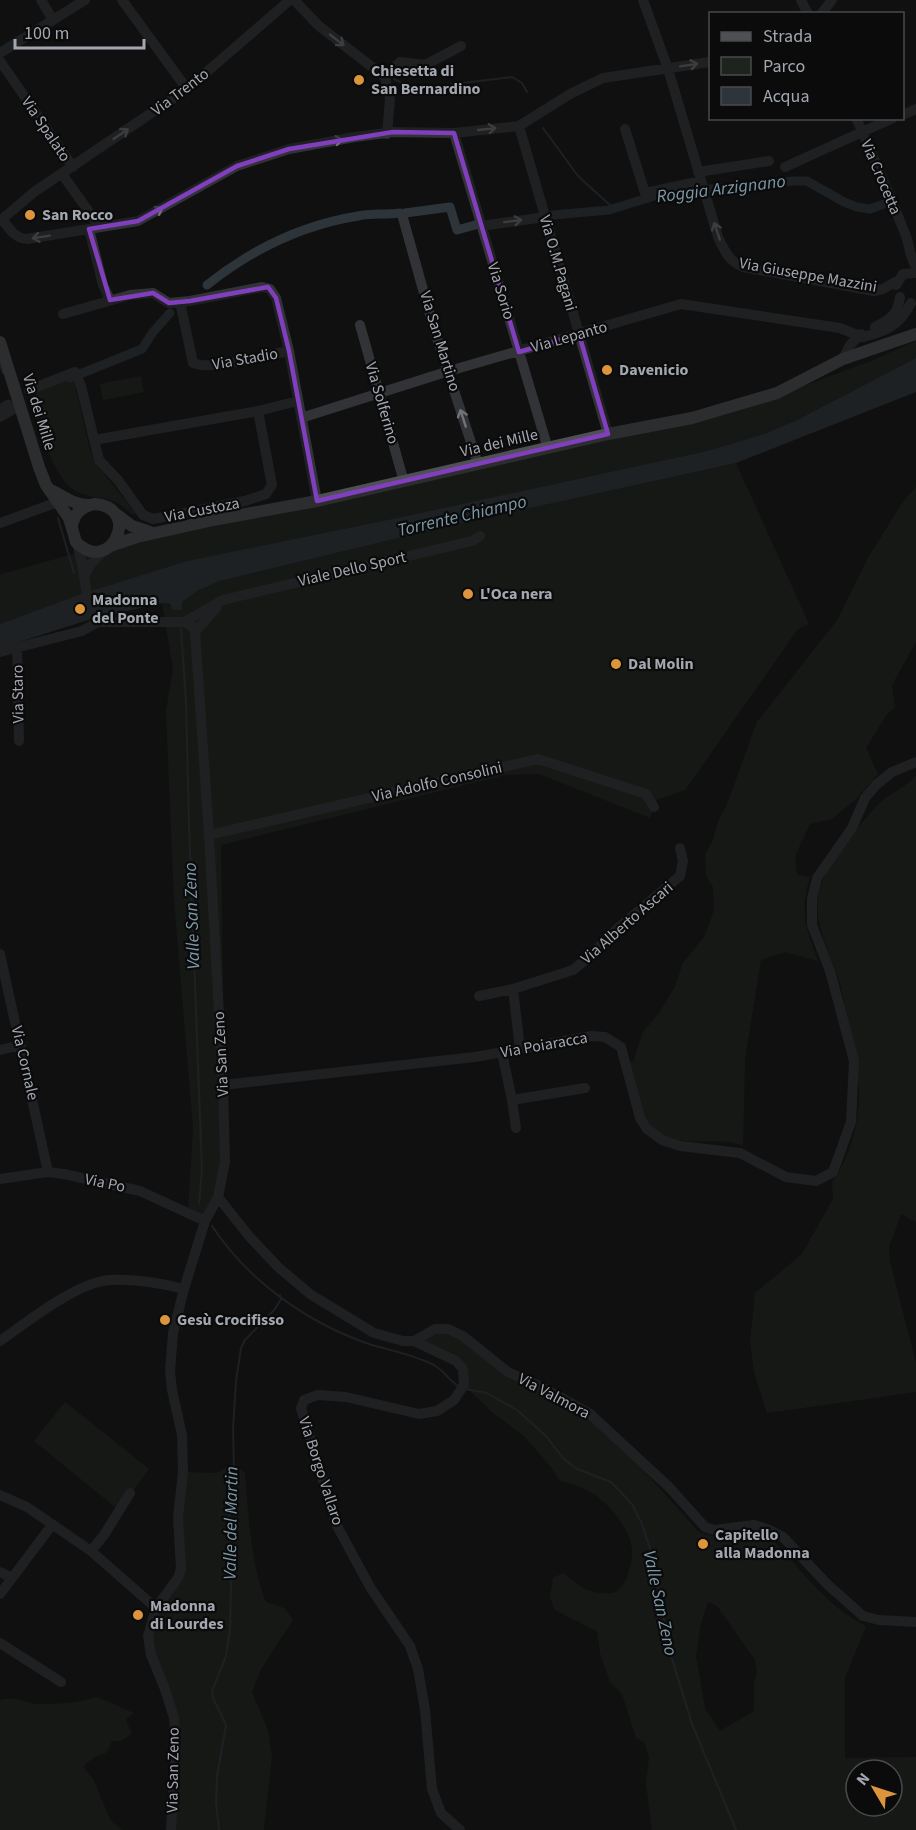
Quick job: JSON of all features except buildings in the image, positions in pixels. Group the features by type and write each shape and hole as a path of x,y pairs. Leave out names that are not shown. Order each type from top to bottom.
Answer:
{"main road":[{"name":"Via dei Mille","path":"108,548 154,533 317,501 608,434 692,418 777,393 843,359 916,334"},
{"name":"Via dei Mille","path":"0,342 39,467 50,490 69,518 76,542"},
{"path":"50,490 72,502 106,506 132,526 154,533"},
{"path":"72,526 75,515 90,504"},
{"path":"76,542 86,550 108,548 120,529 115,513"}],"street":[{"path":"40,0 53,20"},
{"path":"0,53 85,0"},
{"path":"122,0 187,89"},
{"path":"292,0 319,26 385,77 390,99 387,134"},
{"name":"Via Trento","path":"1,220 34,192 187,89 292,0"},
{"name":"Via Giuseppe Mazzini","path":"642,0 668,69 718,237 733,263 874,291 883,289 899,279"},
{"path":"823,12 832,0"},
{"path":"385,77 400,62 425,65 461,46"},
{"name":"Via Spalato","path":"0,61 73,167"},
{"path":"1,220 21,239 138,221 237,166 289,149 355,137 454,133 519,126 570,94 603,78 709,62"},
{"name":"Via Crocetta","path":"857,120 907,240 909,255 916,267"},
{"path":"785,167 889,120"},
{"name":"Via O.M.Pagani","path":"519,126 608,434"},
{"path":"625,129 645,193 770,160"},
{"name":"Via Sorio","path":"454,133 548,448"},
{"path":"62,174 94,228 103,285 110,300"},
{"path":"481,226 545,217"},
{"name":"Via San Martino","path":"403,218 434,329 478,464"},
{"path":"843,359 857,338 891,319 899,307 900,297 896,290 909,255"},
{"path":"899,279 908,272 916,273"},
{"name":"Via Stadio","path":"63,314 130,295 153,293 169,303 267,287 276,298 289,351 317,501"},
{"path":"857,338 870,336 894,326 913,302 900,297"},
{"name":"Via Stadio","path":"180,302 193,363 200,366 224,364 289,351"},
{"name":"Via Lepanto","path":"301,418 449,371 681,304 842,329 857,338"},
{"name":"Via Solferino","path":"360,325 404,482"},
{"name":"Via Custoza","path":"29,390 75,372 81,386 99,460 118,480 142,515 153,519 245,501 266,494 272,485 258,411"},
{"path":"94,440 258,411 298,401"},
{"path":"0,417 19,406"},
{"path":"0,524 58,502"},
{"name":"Viale Dello Sport","path":"184,622 224,600 472,541 480,536"},
{"path":"76,542 82,554 84,576 96,620"},
{"path":"84,576 90,565 108,548"},
{"path":"0,652 82,631 96,620 184,622 192,626 195,632 224,600"},
{"name":"Via San Zeno","path":"171,1830 176,1746 172,1708 148,1646 149,1627 156,1608 182,1569 178,1517 183,1472 182,1435 171,1390 173,1333 205,1221 218,1197 225,1162 209,835 195,632"},
{"name":"Via Staro","path":"17,647 19,741"},
{"name":"Via Adolfo Consolini","path":"209,835 538,759 646,794 654,807"},
{"name":"Via Poiaracca","path":"223,1085 502,1053 592,1036 605,1037 621,1047 640,1118 647,1129 662,1140 680,1146 740,1153 786,1177 816,1181 833,1172 851,1122 854,1061 830,971 812,925 812,899 817,878 852,828 870,792 892,772 916,762"},
{"name":"Via Alberto Ascari","path":"479,996 513,990 573,970 618,928 680,876 683,861 680,848"},
{"name":"Via Cornale","path":"0,954 48,1172"},
{"path":"513,990 520,1049"},
{"path":"0,1050 21,1045"},
{"path":"502,1053 516,1128"},
{"path":"512,1100 585,1088"},
{"name":"Via Po","path":"0,1179 48,1172 140,1191 205,1221"},
{"path":"218,1197 265,1254 310,1294 374,1333 403,1341 414,1341"},
{"path":"0,1341 63,1298 107,1280 142,1281 184,1289"},
{"name":"Via Valmora","path":"414,1341 435,1329 448,1329 463,1336 508,1372 544,1388 589,1413 670,1488 705,1527 714,1530 754,1525 767,1529 783,1537 840,1597 863,1616 879,1620 916,1622"},
{"name":"Via Borgo Vallaro","path":"414,1341 456,1361 463,1369 464,1385 454,1400 437,1411 419,1414 346,1397 318,1395 304,1400 301,1408 336,1524 370,1587 410,1646 418,1669 425,1710 432,1789 441,1813 460,1830"},
{"path":"91,1551 104,1535 130,1493"},
{"path":"0,1495 27,1508 91,1551 156,1608"},
{"path":"0,1594 52,1525"},
{"path":"0,1572 12,1578"},
{"path":"0,1643 61,1682"}],"highlighted area":[{"path":"393,132 454,133 519,352 579,334 608,434 317,501 289,351 276,298 268,287 169,303 153,293 110,300 89,229 138,221 237,166 289,149"}],"green space":[{"path":"916,341 916,358 795,421 764,434 707,451 187,561 81,594 0,624 0,575 5,573 213,520 779,395 871,361"},
{"path":"72,372 94,461 136,514 131,514 111,500 78,492 60,475 46,446 27,387"},
{"path":"141,376 144,392 103,400 100,384"},
{"path":"736,463 809,624 798,629 685,790 656,800 650,818 539,774 505,775 221,845 225,1162 205,1221 188,1212 193,1128 174,900 166,711 173,669 162,603 182,609 182,602 199,590 220,581 444,527"},
{"path":"916,487 916,642 892,685 895,707 886,715 866,748 878,774 856,799 832,819 810,824 795,856 797,875 810,877 805,901 805,920 818,961 785,952 761,960 745,1059 743,1146 730,1142 678,1140 647,1129 626,1063 633,1062 643,1032 659,1013 675,987 683,963 704,937 714,911 713,887 706,876 705,854 726,807 757,722 838,619 868,558 903,502"},
{"path":"916,776 916,1222 901,1214 889,1247 890,1262 916,1363 916,1392 767,1413 754,1372 750,1342 755,1293 802,1254 833,1199 832,1182 849,1151 858,1115 857,1070 841,986 821,931 819,893 827,872 859,826 883,800"},
{"path":"439,1334 448,1334 460,1339 505,1376 532,1387 592,1419 644,1471 698,1531 717,1536 755,1535 776,1543 806,1578 829,1600 840,1610 866,1626 845,1678 845,1758 916,1757 916,1830 652,1830 646,1784 649,1757 645,1743 636,1738 622,1694 610,1682 600,1653 597,1631 555,1610 550,1598 553,1578 563,1573 590,1591 613,1593 618,1590 628,1574 631,1541 619,1520 603,1501 588,1491 559,1480 551,1467 524,1436 492,1412 464,1385 463,1369 414,1341","holes":["708,1602 717,1606 755,1660 757,1671 754,1684 754,1711 720,1731 705,1708 696,1656 701,1623"]},
{"path":"65,1402 149,1469 133,1491 128,1488 115,1507 34,1441"},
{"path":"234,1463 245,1473 254,1556 266,1602 284,1608 293,1620 261,1669 252,1692 268,1730 272,1757 264,1830 171,1830 176,1746 156,1669 149,1627 178,1578 183,1472 217,1473"},
{"path":"97,1697 134,1713 126,1721 132,1733 121,1741 112,1741 106,1753 85,1764 84,1768 93,1779 111,1821 122,1830 0,1830 0,1700 16,1699 38,1704 52,1704"}],"water":[{"name":"Torrente Chiampo","path":"916,358 916,392 736,463 444,527 220,581 199,590 182,602 182,610 173,610 170,604 162,603 88,620 0,648 0,624 81,594 187,561 707,451 764,434 795,421"}],"waterway":[{"path":"394,79 408,86 421,88 512,77 522,83 527,92"},
{"path":"543,128 578,176 611,206"},
{"name":"Roggia Arzignano","path":"553,215 609,210 661,194 793,181 807,181 857,207 870,209 884,204"},
{"name":"Roggia Arzignano","path":"405,213 450,207 457,230 475,225"},
{"name":"Roggia Arzignano","path":"207,285 259,250 297,233 337,220 400,213"},
{"name":"Roggia Arzignano","path":"70,378 142,349 170,313"},
{"path":"0,364 3,373"},
{"name":"Roggia Arzignano","path":"0,409 8,404"},
{"path":"58,518 74,573"},
{"name":"Valle San Zeno","path":"181,629 186,702 202,1171 199,1203"},
{"name":"Valle San Zeno","path":"212,1226 227,1246 262,1283 303,1313 349,1336 434,1365 458,1386"},
{"name":"Valle del Martin","path":"219,1830 216,1802 217,1777 226,1725 212,1691 226,1656 230,1629 229,1514 234,1468 233,1429 236,1381 241,1348 245,1340 275,1309 281,1299 280,1295"},
{"name":"Valle San Zeno","path":"465,1389 487,1393 517,1410 545,1435 563,1458 577,1469 611,1482 632,1504 653,1557 669,1649 692,1724 736,1830"}],"place":[{"name":"Chiesetta di San Bernardino","path":"359,80"},
{"name":"San Rocco","path":"30,215"},
{"name":"Davenicio","path":"607,370"},
{"name":"L'Oca nera","path":"468,594"},
{"name":"Madonna del Ponte","path":"80,609"},
{"name":"Dal Molin","path":"616,664"},
{"name":"Gesù Crocifisso","path":"165,1320"},
{"name":"Capitello alla Madonna","path":"703,1544"},
{"name":"Madonna di Lourdes","path":"138,1615"}]}
